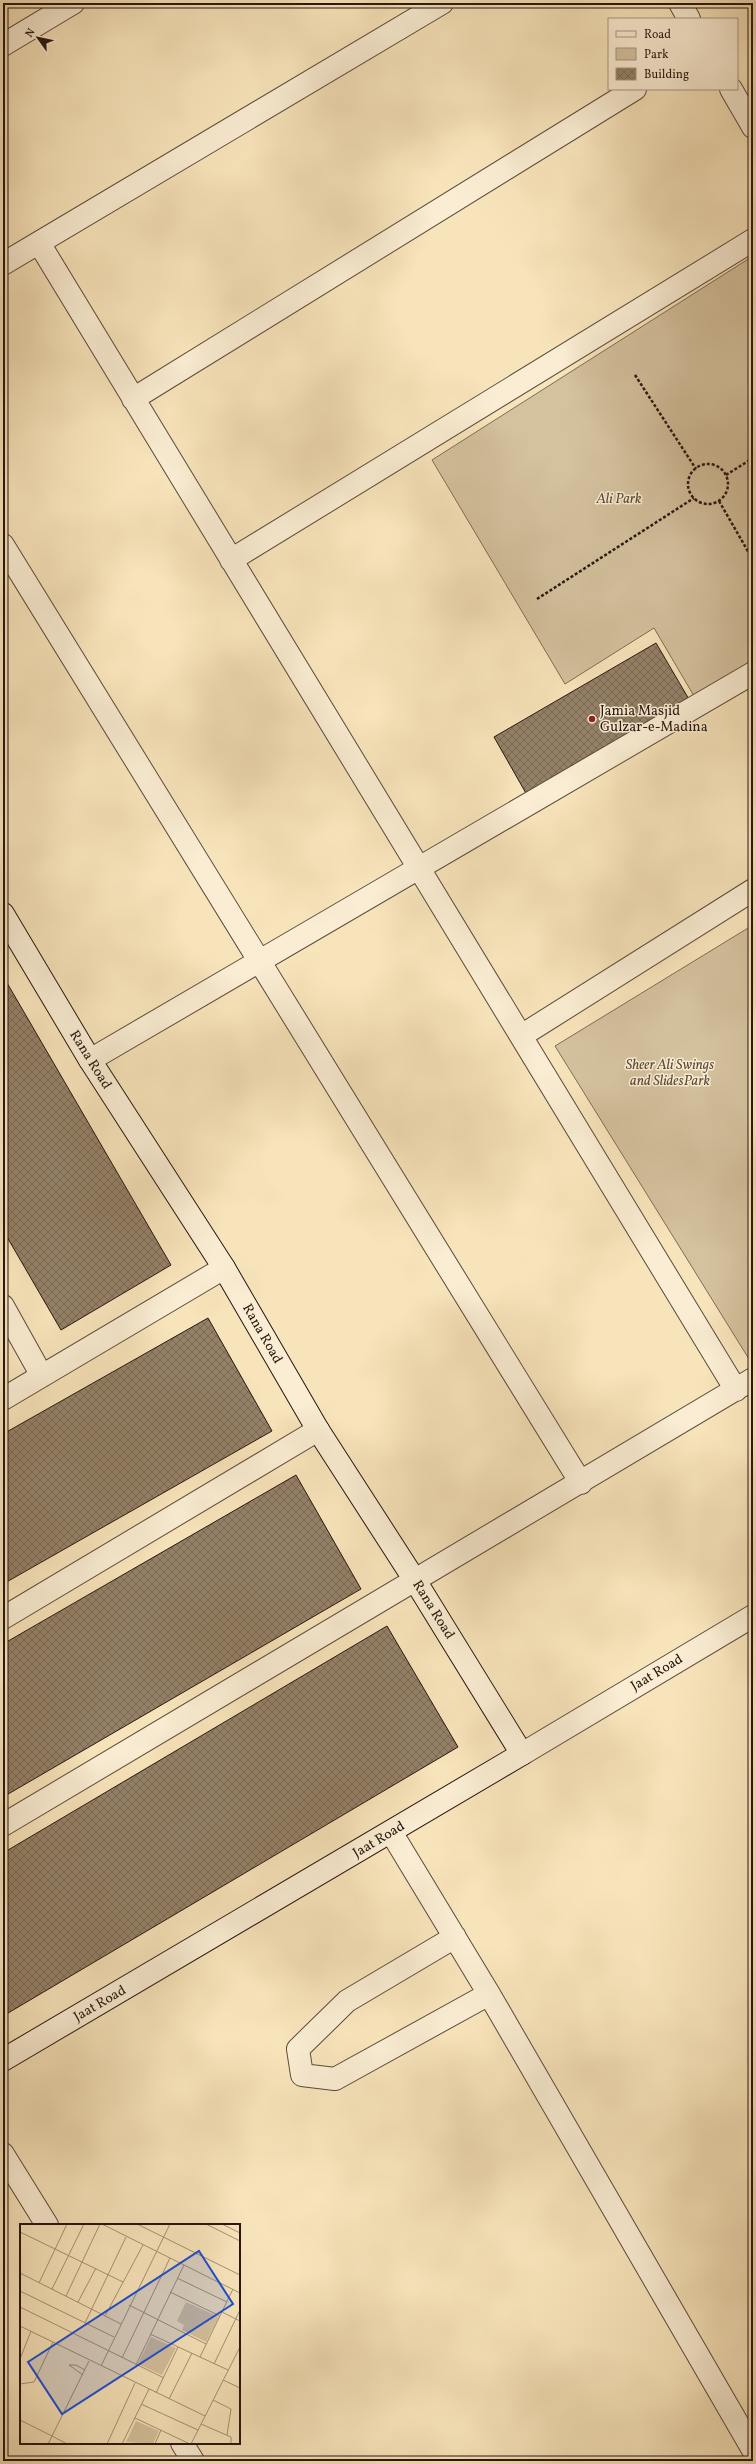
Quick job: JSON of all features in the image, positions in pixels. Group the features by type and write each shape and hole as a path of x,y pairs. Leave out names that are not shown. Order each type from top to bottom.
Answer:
{"street":[{"path":"3,45 74,3"},
{"path":"3,264 442,3"},
{"path":"680,3 688,18"},
{"path":"133,399 633,90"},
{"path":"732,90 753,127"},
{"path":"231,560 753,240"},
{"path":"3,1825 416,1582 744,1385 521,1036 39,243"},
{"path":"3,545 581,1483"},
{"path":"90,1060 753,673"},
{"path":"521,1036 753,890"},
{"name":"Rana Road","path":"3,914 90,1060 224,1268 318,1430 416,1582 522,1754"},
{"path":"3,1399 224,1268"},
{"path":"3,1306 42,1376"},
{"path":"3,1618 318,1430"},
{"name":"Jaat Road","path":"3,2060 391,1832 753,1616"},
{"path":"391,1832 489,1994 753,2450"},
{"path":"455,1937 347,2001 298,2049 302,2075 335,2079 489,1994"},
{"path":"3,2154 46,2224"},
{"path":"183,2444 193,2461"}],"path":[{"path":"634,375 696,469"},
{"path":"726,475 753,458"},
{"path":"708,464 721,469 726,475 728,488 719,501 705,504 694,498 688,487 691,474 696,469 708,464"},
{"path":"537,598 694,498"},
{"path":"719,501 753,560"}],"green space":[{"name":"Ali Park","path":"753,256 753,660 694,696 654,628 565,684 432,460"},
{"name":"Sheer Ali Swings and SlidesPark","path":"753,925 753,1356 749,1359 555,1046"}],"building":[{"name":"Jamia Masjid Gulzar-e-Madina","path":"656,643 690,701 527,795 494,737"},
{"path":"3,976 171,1265 61,1330 3,1230"},
{"path":"208,1318 272,1431 3,1584 3,1434"},
{"path":"296,1475 361,1589 3,1797 3,1644"},
{"path":"387,1626 458,1747 3,2016 3,1853"}],"place":[{"name":"Jamia Masjid Gulzar-e-Madina","path":"592,719"}]}
